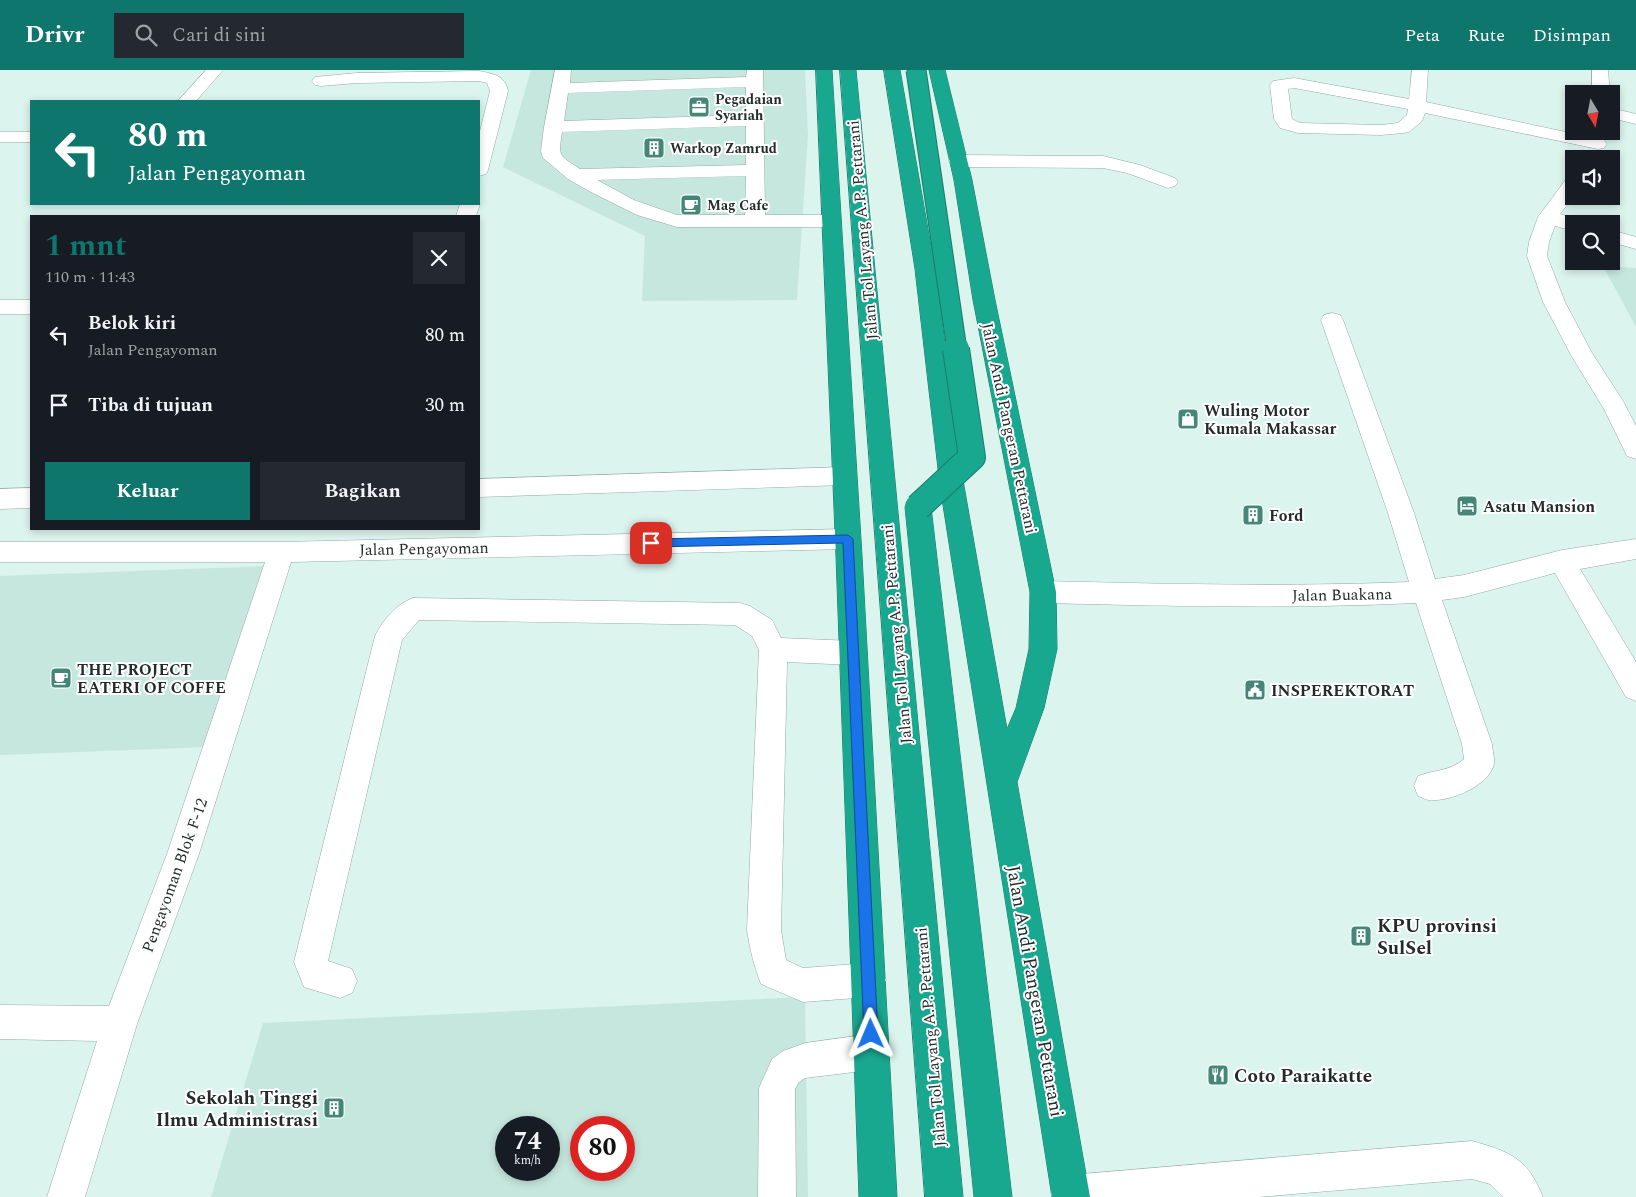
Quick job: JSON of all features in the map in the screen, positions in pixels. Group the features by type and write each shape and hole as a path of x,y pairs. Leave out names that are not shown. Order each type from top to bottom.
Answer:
{"highway":[{"path":"824,70 848,539 878,1197"},
{"name":"Jalan Tol Layang A.P. Pettarani","path":"848,70 944,1197"},
{"name":"Jalan Andi Pangeran Pettarani","path":"892,70 925,269 952,486 1000,784 1070,1196"},
{"name":"Jalan Tol Layang A.P. Pettarani","path":"916,70 972,457 918,507 993,1197"},
{"name":"Jalan Andi Pangeran Pettarani","path":"937,70 958,160 984,300 1043,592 1043,649 1030,708 1000,784"}],"street":[{"path":"188,100 215,70"},
{"path":"1420,70 1418,106 1416,116 1402,128 1298,128 1286,124 1283,120 1278,88 1282,83 1301,84 1418,106 1596,145"},
{"path":"1600,70 1601,85"},
{"path":"321,80 430,76 478,76 493,79 498,84 498,91 480,166"},
{"path":"755,221 755,76 562,79 550,150 552,158 575,175 606,193 664,218 688,222 831,221"},
{"path":"1620,116 1636,119"},
{"path":"553,127 755,120"},
{"path":"0,137 30,137"},
{"path":"958,160 1103,162 1119,165 1168,182"},
{"path":"575,175 756,170"},
{"path":"1565,194 1548,217 1539,242 1537,256 1554,302 1582,355 1615,407 1636,450"},
{"path":"1548,217 1565,222"},
{"path":"1620,239 1636,243"},
{"path":"0,308 30,307"},
{"path":"1332,320 1401,513 1477,744 1479,763 1474,772 1464,779 1429,786"},
{"path":"480,488 844,476"},
{"path":"0,499 30,498"},
{"name":"Jalan Pengayoman","path":"0,552 281,552 378,539 848,539"},
{"name":"Jalan Buakana","path":"1043,592 1260,596 1426,592 1464,586 1562,561 1636,549"},
{"name":"Pengayoman Blok F-12","path":"66,1197 120,1024 184,854 281,552"},
{"path":"1562,561 1636,688"},
{"path":"340,981 316,975 310,962 389,636 413,609 740,614 762,628 774,650 764,930 767,954 773,972 803,985 869,980"},
{"path":"774,650 853,653"},
{"path":"0,1022 120,1024"},
{"path":"777,1197 777,1088 780,1079 788,1068 802,1061 871,1052"},
{"path":"1070,1196 1472,1160 1500,1168 1518,1185 1524,1197"}],"shaded area":[{"path":"531,70 805,70 808,135 797,300 642,301 645,236 503,167"},
{"path":"1620,267 1636,268 1636,327 1605,270 1620,270"},
{"path":"270,566 209,747 0,755 0,576"},
{"path":"805,997 808,1197 211,1197 263,1023"}],"place":[{"name":"Pegadaian Syariah","path":"699,107"},
{"name":"Warkop Zamrud","path":"654,148"},
{"name":"Mag Cafe","path":"691,205"},
{"name":"Wuling Motor Kumala Makassar","path":"1188,419"},
{"name":"Asatu Mansion","path":"1467,506"},
{"name":"Ford","path":"1253,515"},
{"name":"THE PROJECT EATERI OF COFFE","path":"61,678"},
{"name":"INSPEREKTORAT","path":"1255,690"},
{"name":"KPU provinsi SulSel","path":"1361,936"},
{"name":"Coto Paraikatte","path":"1218,1075"},
{"name":"Sekolah Tinggi Ilmu Administrasi","path":"334,1108"}],"route":[{"path":"651,543 848,539 871,1034"}]}
